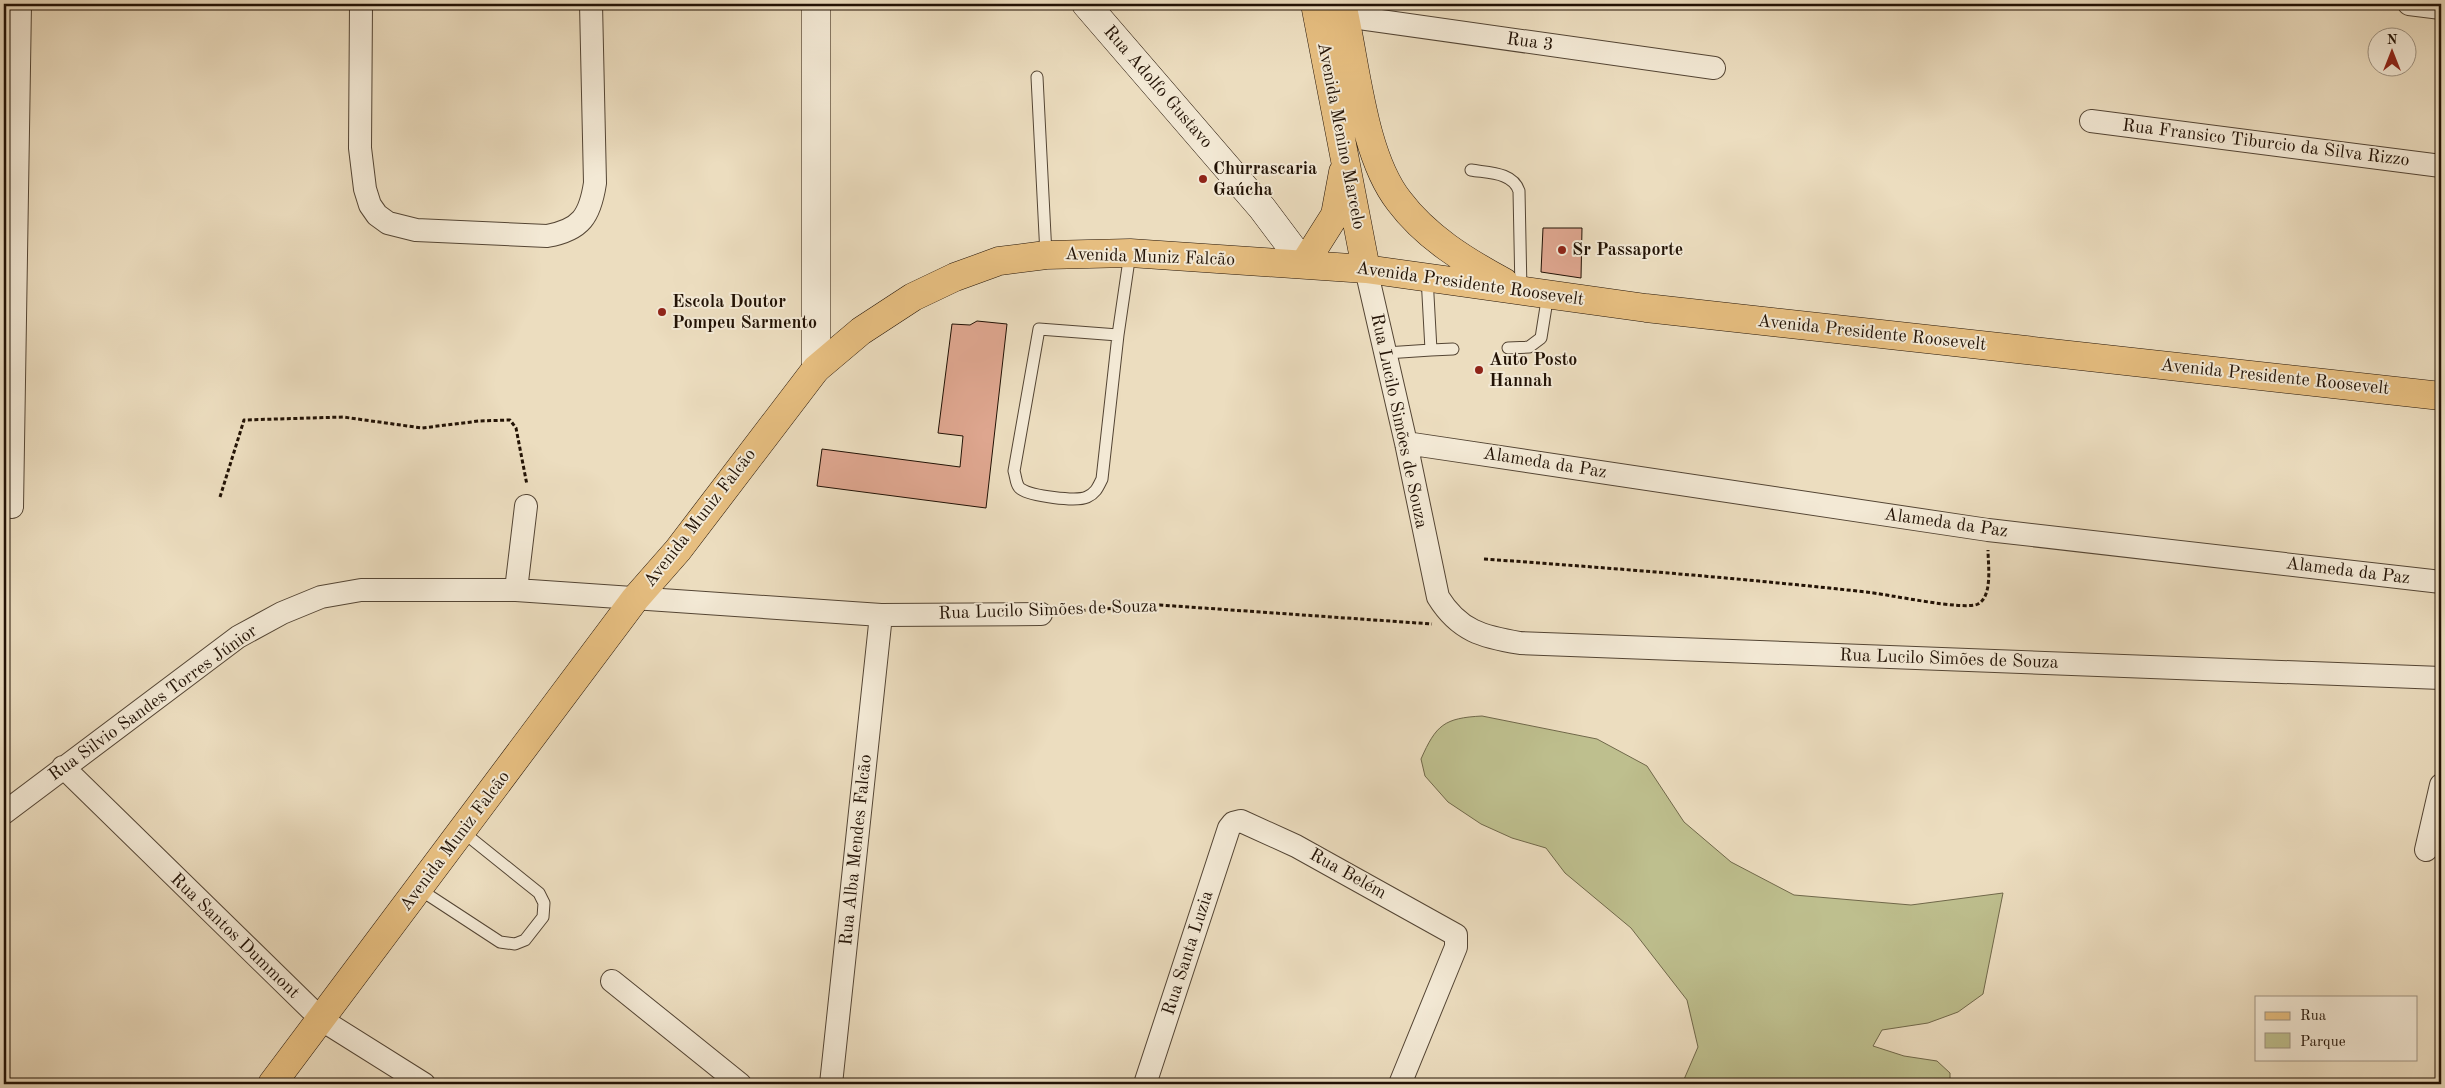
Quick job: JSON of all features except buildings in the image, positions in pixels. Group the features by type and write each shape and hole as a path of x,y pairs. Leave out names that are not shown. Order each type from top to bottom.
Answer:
{"main road":[{"path":"816,4 816,369"},
{"name":"Rua Adolfo Gustavo","path":"1086,4 1262,208 1304,264"},
{"name":"Avenida Menino Marcelo","path":"1315,4 1366,268"},
{"name":"Avenida Menino Marcelo","path":"1344,10 1367,130 1383,172 1398,200 1427,231 1463,260 1521,291"},
{"path":"1304,264 1334,215 1342,182 1344,148"},
{"name":"Avenida Muniz Falcão","path":"272,1084 463,832 635,598 678,550 816,369 861,331 912,297 955,277 999,261 1046,254 1130,253 1304,264"},
{"name":"Avenida Presidente Roosevelt","path":"1304,264 1366,268 1656,309 2441,396"}],"street":[{"path":"12,507 20,4"},
{"path":"361,4 360,148 365,189 370,205 377,215 388,223 416,230 547,236 564,233 575,226 585,216 592,203 595,183 591,4"},
{"path":"2409,4 2441,8"},
{"name":"Rua 3","path":"1344,10 1714,68"},
{"name":"Rua Fransico Tiburcio da Silva Rizzo","path":"2091,121 2441,166"},
{"name":"Rua Lucilo Simões de Souza","path":"1366,268 1406,443 1438,598 1447,612 1460,624 1488,638 1520,643 2441,678"},
{"name":"Alameda da Paz","path":"1406,443 1988,530 2441,582"},
{"path":"516,590 526,506"},
{"name":"Rua Silvio Sandes Torres Júnior","path":"4,813 238,637 282,613 321,597 361,590 516,590 635,598"},
{"name":"Rua Lucilo Simões de Souza","path":"635,598 881,615 1041,614"},
{"name":"Rua Alba Mendes Falcão","path":"837,1082 881,615"},
{"name":"Rua Santos Dummont","path":"63,767 322,1020 424,1084"},
{"path":"2426,850 2441,785"},
{"name":"Rua Belém","path":"1233,823 1241,821 1296,846 1453,932 1458,938 1400,1084"},
{"name":"Rua Santa Luzia","path":"1145,1084 1233,823"},
{"path":"612,981 740,1084"}],"lane":[{"path":"1037,77 1046,254"},
{"path":"1471,170 1509,177 1517,183 1519,191 1521,291"},
{"path":"1118,335 1039,329 1014,471 1017,486 1021,490 1052,498 1086,498 1097,491 1102,480 1118,335 1130,253"},
{"path":"1427,277 1431,350"},
{"path":"1508,348 1529,347 1541,338 1548,293"},
{"path":"1386,354 1453,349"},
{"path":"419,889 500,942 515,944 525,940 543,917 544,903 539,893 463,832"}],"path":[{"path":"220,497 244,420 343,417 422,428 479,421 510,420 516,428 526,477 526,506"},
{"path":"1484,559 1743,579 1892,595 1955,605 1976,605 1985,598 1987,591 1988,530"},
{"name":"Rua Lucilo Simões de Souza","path":"1041,614 1160,605 1394,622 1460,624"}],"green space":[{"path":"1482,716 1597,739 1647,766 1684,822 1731,862 1794,895 1911,905 2003,893 1983,994 1958,1012 1928,1023 1882,1030 1873,1046 1904,1056 1937,1061 1950,1073 1950,1084 1682,1084 1698,1047 1687,1000 1631,928 1565,873 1546,848 1512,838 1481,824 1448,802 1425,776 1421,759 1426,747 1437,731 1450,722 1459,719"}],"place":[{"name":"Churrascaria Gaúcha","path":"1203,179"},
{"name":"Sr Passaporte","path":"1562,250"},
{"name":"Escola Doutor Pompeu Sarmento","path":"662,312"},
{"name":"Auto Posto Hannah","path":"1479,370"}]}
